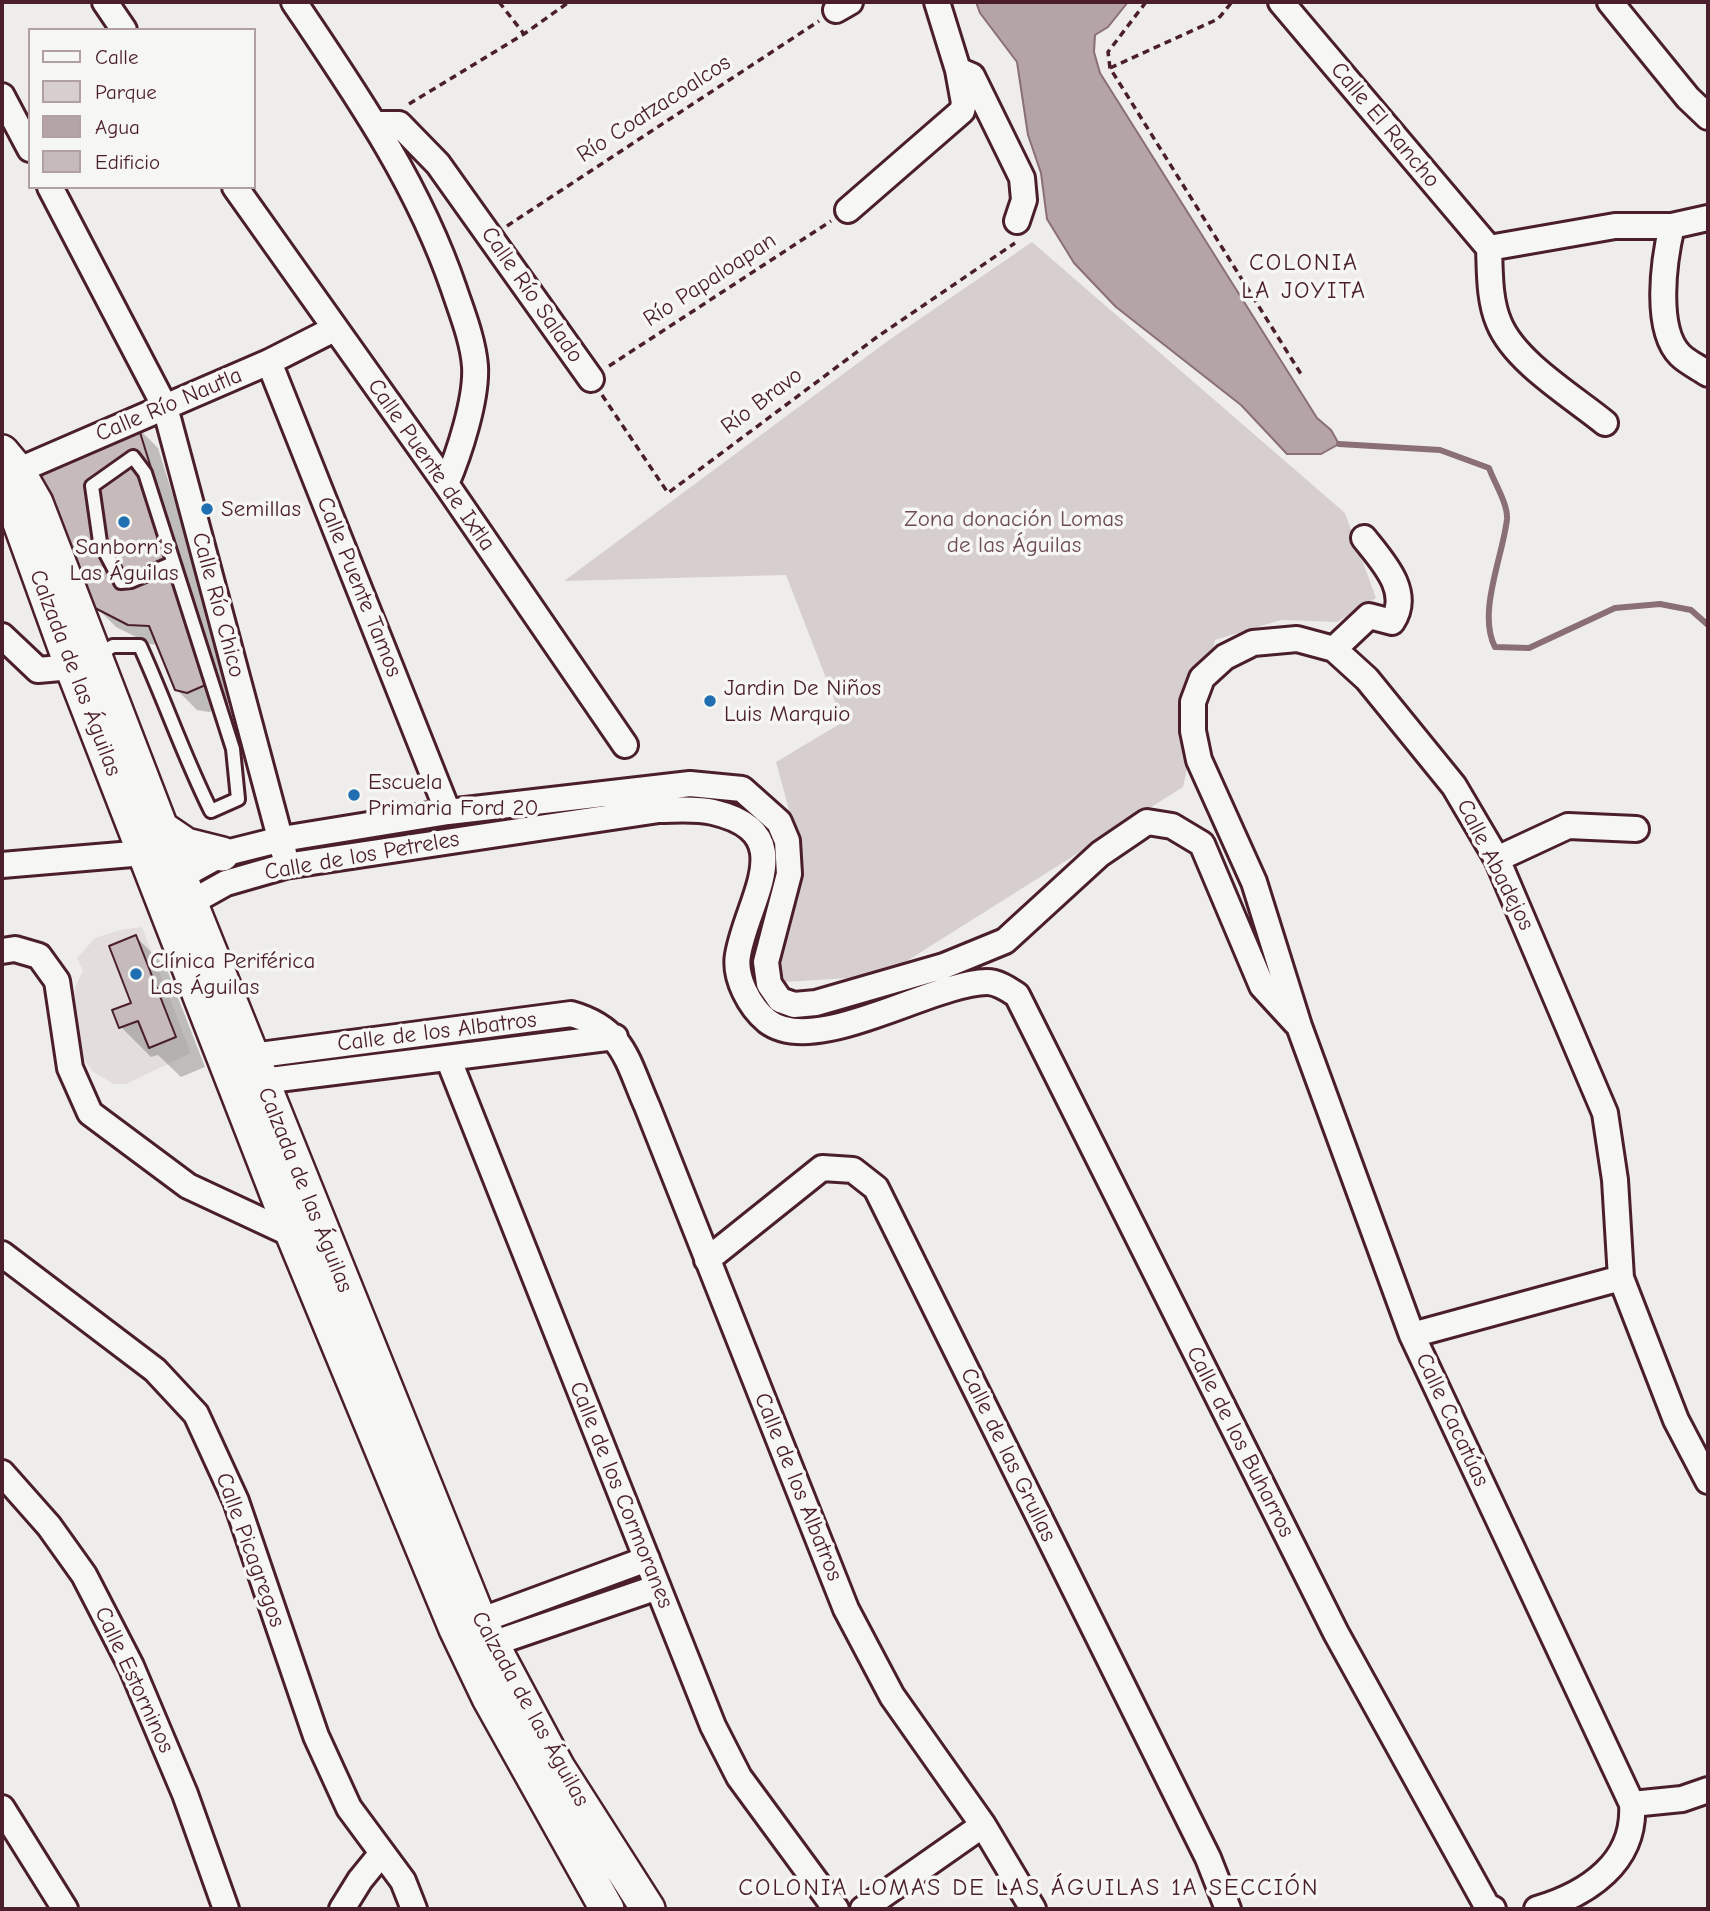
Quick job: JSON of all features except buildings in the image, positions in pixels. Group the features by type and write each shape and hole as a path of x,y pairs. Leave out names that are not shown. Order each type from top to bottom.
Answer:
{"main road":[{"name":"Calzada de las Águilas","path":"6,468 37,503 83,662 306,1231 473,1637 535,1784 607,1909"},
{"path":"153,841 186,845 222,854"},
{"name":"Calzada de las Águilas","path":"174,895 257,1069 306,1231"},
{"name":"Calzada de las Águilas","path":"473,1637 648,1909"}],"street":[{"path":"104,2 123,28"},
{"path":"294,2 376,124 435,238 463,313 475,365 474,381 457,459 446,484"},
{"path":"848,210 962,111 964,103 958,70 937,2"},
{"name":"Calle El Rancho","path":"1281,2 1489,248"},
{"path":"1610,2 1688,98 1708,117"},
{"path":"958,70 972,76 1022,178 1024,200 1017,221"},
{"path":"2,96 28,145"},
{"name":"Calle Río Salado","path":"376,124 399,124 438,164 591,379"},
{"name":"Calle Río Chico","path":"51,189 165,407 282,839 285,866"},
{"name":"Calle Puente de Ixtla","path":"236,189 446,484 625,745"},
{"path":"1605,423 1517,352 1499,323 1491,288 1489,248 1615,226 1672,226 1708,218"},
{"path":"1672,226 1664,258 1665,328 1679,355 1708,374"},
{"name":"Calle Río Nautla","path":"6,468 165,407 270,362 334,329"},
{"name":"Calle Puente Tamos","path":"270,362 448,813"},
{"path":"1334,649 1369,615 1392,622 1399,610 1397,585 1364,538"},
{"path":"2,636 38,670 83,662"},
{"name":"Calle Abadejos","path":"1299,1026 1254,882 1199,760 1193,731 1193,702 1202,678 1225,657 1253,643 1297,639 1334,649 1367,679 1454,786 1497,859 1605,1113 1615,1181 1621,1278 1676,1420 1708,1482"},
{"name":"Calle de los Petreles","path":"174,895 222,854 282,839 448,813 690,784 742,789 779,822 787,841 789,874 766,962 769,984 780,1000 794,1005 816,1003 944,966 1005,941 1100,854 1147,822 1172,826 1202,844 1262,986 1299,1026"},
{"name":"Calle de los Petreles","path":"174,895 285,866 659,810 710,811 740,821 758,837 765,860 761,884 737,957 740,985 766,1020 782,1029 819,1032 928,996 988,982"},
{"path":"1497,859 1568,826 1636,829"},
{"path":"2,865 153,841"},
{"path":"2,951 15,949 39,956 57,981 70,1068 90,1113 188,1186 306,1231"},
{"name":"Calle de los Buharros","path":"988,982 1017,995 1336,1633 1487,1906 1493,1909"},
{"name":"Calle de los Albatros","path":"257,1069 572,1014 596,1021 615,1037 648,1106 846,1609 892,1696 983,1825 1033,1909"},
{"name":"Calle Cacatúas","path":"1299,1026 1412,1335 1632,1804"},
{"name":"Calle de los Albatros","path":"257,1069 448,1058 615,1037"},
{"name":"Calle de los Cormoranes","path":"448,1058 713,1726 739,1777 836,1909"},
{"name":"Calle de las Grullas","path":"707,1260 822,1168 853,1170 876,1188 1201,1846 1228,1909"},
{"name":"Calle Picagregos","path":"2,1254 155,1370 196,1414 236,1501 316,1736 349,1808 402,1881 414,1909"},
{"path":"1412,1335 1621,1278"},
{"name":"Calle Estorninos","path":"2,1473 49,1526 84,1574 131,1666 185,1794 226,1909"},
{"path":"473,1637 647,1559"},
{"path":"473,1637 658,1587"},
{"path":"1537,1909 1558,1903 1600,1878 1625,1852 1633,1824 1632,1804 1682,1798 1708,1790"},
{"path":"2,1808 65,1909"},
{"path":"863,1909 983,1825"},
{"path":"342,1909 382,1853"}],"lane":[{"path":"83,662 113,646 140,646 162,694 181,750 211,811 238,799 233,749 145,473 133,457 92,486 100,542 121,582 131,581 173,564"}],"path":[{"path":"499,2 524,34"},
{"path":"376,124 524,34 569,2"},
{"path":"1146,2 1108,52 1110,68 1301,374"},
{"path":"1110,68 1218,19 1232,2"},
{"name":"Río Coatzacoalcos","path":"492,237 843,6"},
{"name":"Río Papaloapan","path":"591,379 848,210"},
{"name":"Río Bravo","path":"668,493 877,337 1024,237 1017,221"},
{"name":"Calle Río Salado","path":"591,379 668,493"}],"shaded area":[{"path":"142,927 191,1053 126,1084 114,1084 92,1071 80,1053 74,1016 75,987 83,971 77,958 95,938"}],"green space":[{"name":"Zona donación Lomas de las Águilas","path":"1032,242 1345,513 1376,598 1337,622 1281,620 1215,640 1183,787 883,976 768,983 792,821 776,762 843,722 786,575 564,581 889,340"}],"water":[{"path":"976,2 1128,2 1108,27 1095,35 1094,52 1100,73 1317,418 1331,430 1339,444 1321,454 1287,454 1241,405 1116,307 1074,263 1047,219 1041,173 1028,135 1017,62 980,13"}],"waterway":[{"path":"1339,444 1440,450 1489,468 1507,513 1490,601 1490,633 1495,647 1529,648 1615,608 1660,604 1691,610 1708,625"}],"place":[{"name":"Semillas","path":"207,509"},
{"name":"Sanborn's Las Águilas","path":"124,522"},
{"name":"Jardin De Niños Luis Marquio","path":"710,701"},
{"name":"Escuela Primaria Ford 20","path":"354,795"},
{"name":"Clínica Periférica Las Águilas","path":"136,974"}],"district":[{"name":"COLONIA LA JOYITA","path":"1304,277"},
{"name":"COLONIA LOMAS DE LAS ÁGUILAS 1A SECCIÓN","path":"1029,1888"}]}
